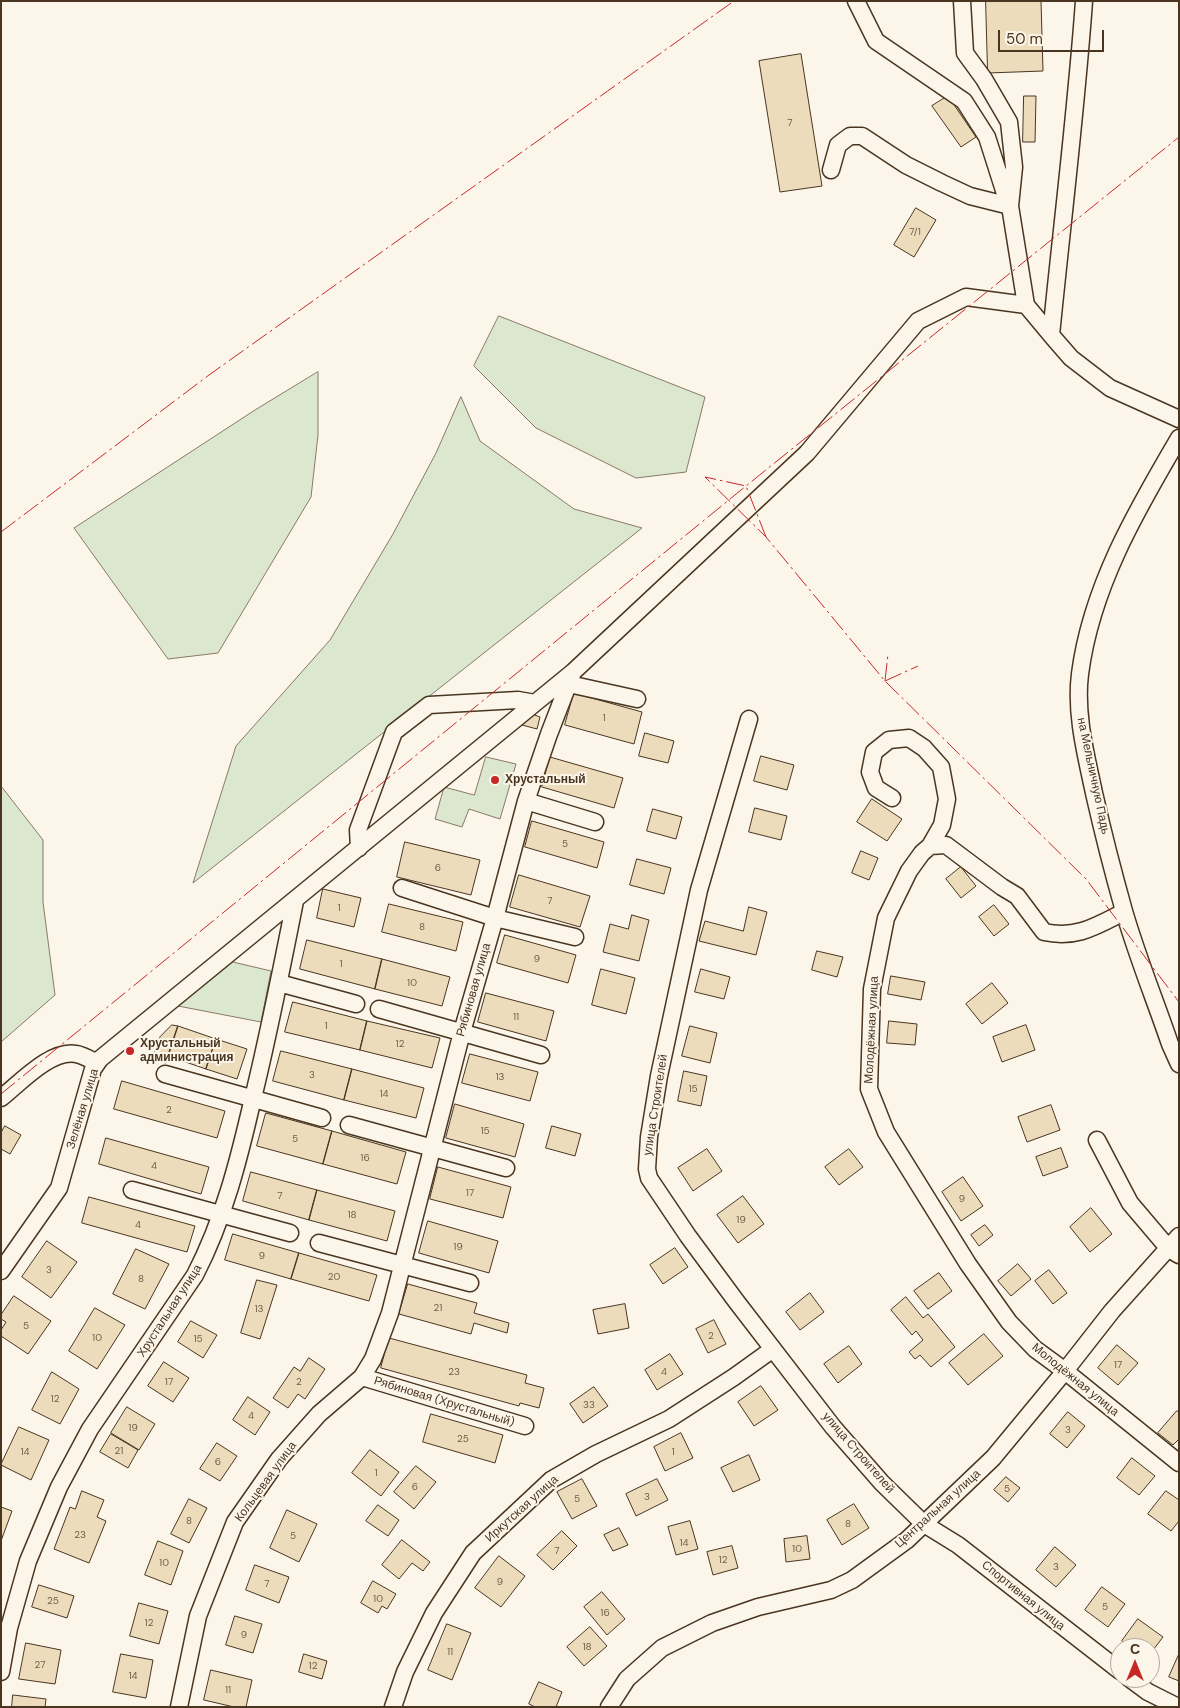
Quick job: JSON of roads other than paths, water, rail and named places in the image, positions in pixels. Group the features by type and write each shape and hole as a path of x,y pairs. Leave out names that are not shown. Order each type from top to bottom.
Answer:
{"street":[{"path":"856,1 876,41 964,101 987,137 1010,206 1026,305 1071,358 1110,388 1179,419"},
{"path":"962,1 965,53 984,79 1009,122 1014,167 1010,206"},
{"path":"1051,335 1076,101 1084,1"},
{"path":"831,170 838,145 850,136 862,136 906,165 942,183 970,196 1010,206"},
{"name":"Зелёная улица","path":"1,1271 59,1188 93,1069 97,1063 536,703 571,678 806,453 918,321 966,298 1026,305"},
{"name":"на Мельничную Падь","path":"1179,438 1122,541 1100,593 1088,633 1080,674 1079,709 1086,754 1124,912 1170,1044 1179,1064"},
{"path":"571,678 637,699"},
{"name":"Рябиновая улица","path":"390,1313 462,1032 526,801 571,678"},
{"path":"359,848 358,830 394,732 428,705 518,700 536,703"},
{"name":"улица Строителей","path":"749,719 699,890 659,1076 649,1137 647,1169 649,1178 688,1236 833,1427 882,1483 924,1524"},
{"name":"Молодёжная улица","path":"892,798 876,788 870,772 874,752 889,740 909,738 924,748 941,767 947,799 942,826 930,846 922,853 909,871 886,918 872,989 869,1089 886,1132 968,1264 1009,1322 1035,1348 1179,1463"},
{"path":"526,801 595,822"},
{"path":"930,846 946,845 1017,896 1044,932 1059,936 1076,933 1096,926 1124,912"},
{"path":"402,888 495,918 575,937"},
{"name":"Хрустальная улица","path":"1,1672 9,1628 28,1561 59,1487 90,1429 195,1275 222,1214 253,1100 295,901"},
{"path":"279,983 356,1004"},
{"path":"379,1009 541,1055"},
{"path":"1,1098 50,1058 64,1054 77,1054 97,1063"},
{"path":"165,1074 322,1118"},
{"path":"349,1125 506,1168"},
{"path":"1097,1140 1130,1203 1174,1252"},
{"path":"132,1190 290,1233"},
{"name":"Центральная улица","path":"609,1707 627,1679 662,1648 712,1623 758,1607 832,1590 852,1580 907,1540 993,1458 1112,1311 1174,1252 1179,1236"},
{"path":"319,1243 470,1283"},
{"name":"Кольцевая улица","path":"179,1707 198,1616 235,1522 279,1459 319,1414 362,1377 373,1359 390,1313"},
{"name":"Иркутская улица","path":"393,1707 405,1672 434,1613 473,1553 551,1480 596,1454 669,1419 773,1349"},
{"name":"Рябиновая (Хрустальный)","path":"362,1377 526,1426"},
{"name":"Спортивная улица","path":"924,1524 958,1544 1110,1663"},
{"path":"1138,1688 1148,1699 1178,1707"}],"place":[{"name":"Хрустальный","path":"495,780"},
{"name":"Хрустальный администрация","path":"130,1051"}]}
